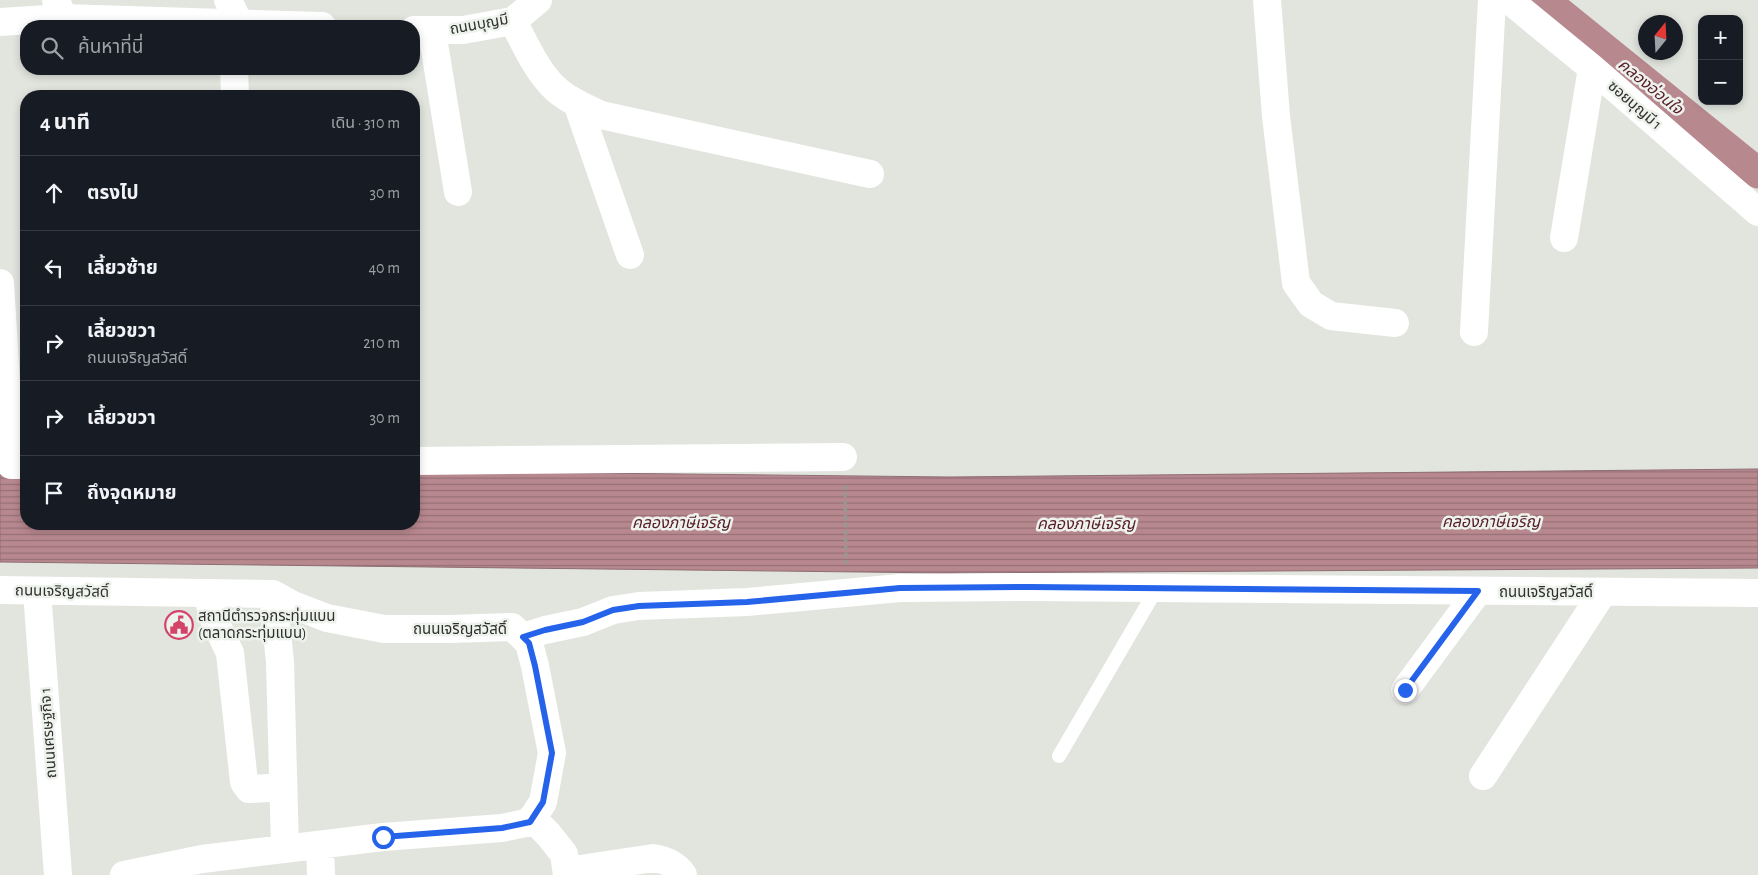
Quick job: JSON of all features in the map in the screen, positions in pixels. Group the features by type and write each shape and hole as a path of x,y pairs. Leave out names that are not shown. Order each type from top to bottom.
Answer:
{"street":[{"name":"ถนนบุญมี","path":"423,30 463,30 513,20 538,0"},
{"path":"1267,0 1276,116 1296,283 1311,304 1331,316 1395,323"},
{"path":"1474,332 1492,0"},
{"name":"ซอยบุญมี 1","path":"1510,0 1592,68 1758,212"},
{"path":"0,22 59,9 255,20"},
{"path":"513,20 538,67 556,90 602,115 870,174"},
{"path":"423,30 458,192"},
{"path":"1564,238 1592,68"},
{"path":"234,75 235,90"},
{"path":"577,103 630,255"},
{"path":"0,283 4,417 11,465 20,465"},
{"path":"420,461 844,469"},
{"name":"ถนนเจริญสวัสดิ์","path":"0,590 273,594 293,605 327,618 384,629 512,627 523,637 583,622 613,610 639,606 747,602 900,588 1030,587 1758,593"},
{"name":"ถนนเศรษฐกิจ 1","path":"37,591 58,875"},
{"path":"1405,690 1478,591"},
{"path":"1483,776 1603,592"},
{"path":"208,593 212,615 230,653 244,782 248,789 269,788"},
{"path":"273,594 280,662 285,849"},
{"path":"124,875 202,859 383,837 502,828 530,822 543,802 552,753 535,666 529,643 523,637"},
{"path":"532,818 564,854 567,873 653,858 666,860 680,870 683,875"},
{"path":"320,845 321,875"}],"lane":[{"path":"1059,756 1157,588"}],"path":[{"path":"844,469 846,568"}],"water":[{"name":"คลองภาษีเจริญ","path":"0,466 20,467 20,530 420,530 420,471 949,477 1758,469 1758,568 946,573 0,562"}],"waterway":[{"name":"คลองอ่อนใจ","path":"1544,0 1758,173"}],"place":[{"name":"สถานีตำรวจกระทุ่มแบน (ตลาดกระทุ่มแบน)","path":"179,625"}],"route":[{"path":"383,837 502,828 530,822 543,802 552,753 535,666 529,643 523,637 583,622 613,610 639,606 747,602 900,588 1030,587 1478,591 1405,690"}]}
